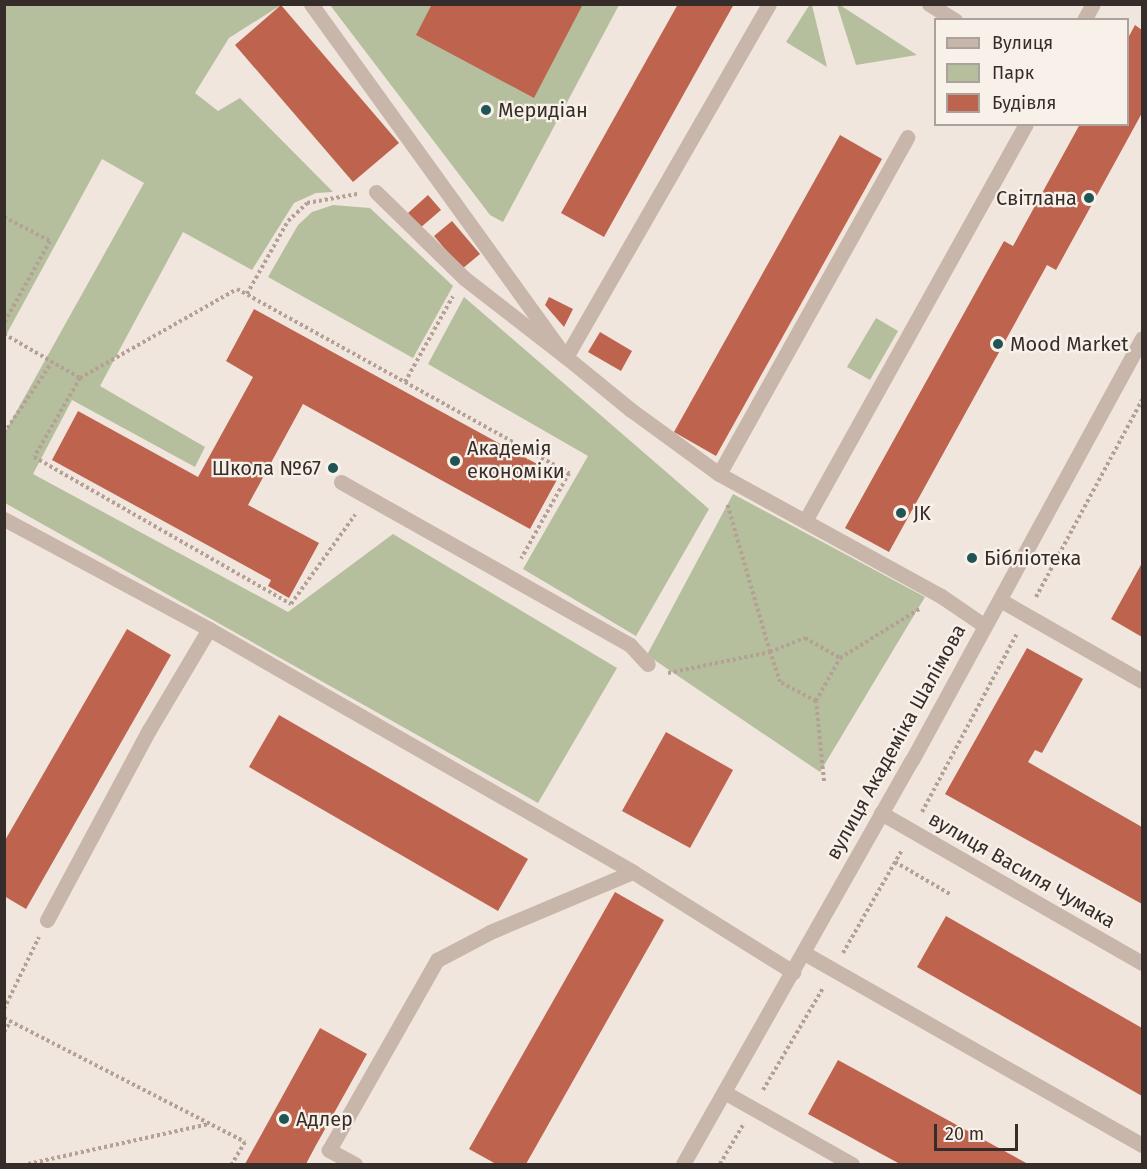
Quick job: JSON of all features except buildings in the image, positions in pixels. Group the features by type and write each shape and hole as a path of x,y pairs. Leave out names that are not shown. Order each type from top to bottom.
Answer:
{"street":[{"path":"311,4 566,357"},
{"path":"566,357 769,4"},
{"path":"929,4 952,18"},
{"path":"1085,18 1093,4"},
{"path":"805,521 1025,126"},
{"path":"719,474 907,137"},
{"path":"376,192 464,278 631,410 719,474 941,596 985,626"},
{"name":"вулиця Академіка Шалімова","path":"683,1164 804,953 1143,339"},
{"path":"341,483 630,645 648,664"},
{"path":"4,519 209,629 633,872 793,972"},
{"path":"1000,600 1143,681"},
{"path":"47,920 149,730 209,629"},
{"name":"вулиця Василя Чумака","path":"880,813 1143,963"},
{"path":"355,1164 329,1150 438,960 490,932 633,872"},
{"path":"804,953 1143,1144"},
{"path":"724,1092 852,1164"}],"path":[{"path":"247,294 288,221 307,203 328,197 376,192"},
{"path":"4,217 50,241 4,323"},
{"path":"405,382 464,278"},
{"path":"368,498 291,604 34,457 80,378 237,289 569,473 511,578"},
{"path":"4,334 80,378"},
{"path":"4,433 52,362"},
{"path":"720,1164 896,862 1143,400"},
{"path":"719,474 780,682 816,701"},
{"path":"824,781 816,701 840,658 941,596"},
{"path":"664,674 770,652 805,638 840,658"},
{"path":"896,862 950,894"},
{"path":"4,1009 47,920"},
{"path":"4,1017 244,1142 232,1164"},
{"path":"4,1032 11,1021"},
{"path":"28,1164 210,1124"}],"green space":[{"path":"810,4 812,5 827,67 786,42"},
{"path":"4,5 281,5 229,38 195,93 218,111 240,98 333,192 316,193 294,203 252,270 183,232 100,386 205,447 195,467 72,400 33,474 288,612 393,534 617,668 538,803 5,503 5,432 144,183 102,159 5,337"},
{"name":"Меридіан","path":"330,5 619,5 503,222 490,215"},
{"path":"837,5 840,5 917,55 856,65"},
{"path":"333,205 370,208 453,286 413,358 268,277 298,225 312,212"},
{"path":"464,297 709,509 636,636 523,569 588,456 428,364"},
{"path":"876,318 898,331 870,380 847,367"},
{"path":"733,494 925,597 820,772 647,655"}],"place":[{"name":"Меридіан","path":"486,110"},
{"name":"Світлана","path":"1089,198"},
{"name":"Mood Market","path":"998,344"},
{"name":"Академія економіки","path":"455,461"},
{"name":"Школа №67","path":"333,468"},
{"name":"JK","path":"901,513"},
{"name":"Бібліотека","path":"972,558"},
{"name":"Адлер","path":"284,1119"}]}
